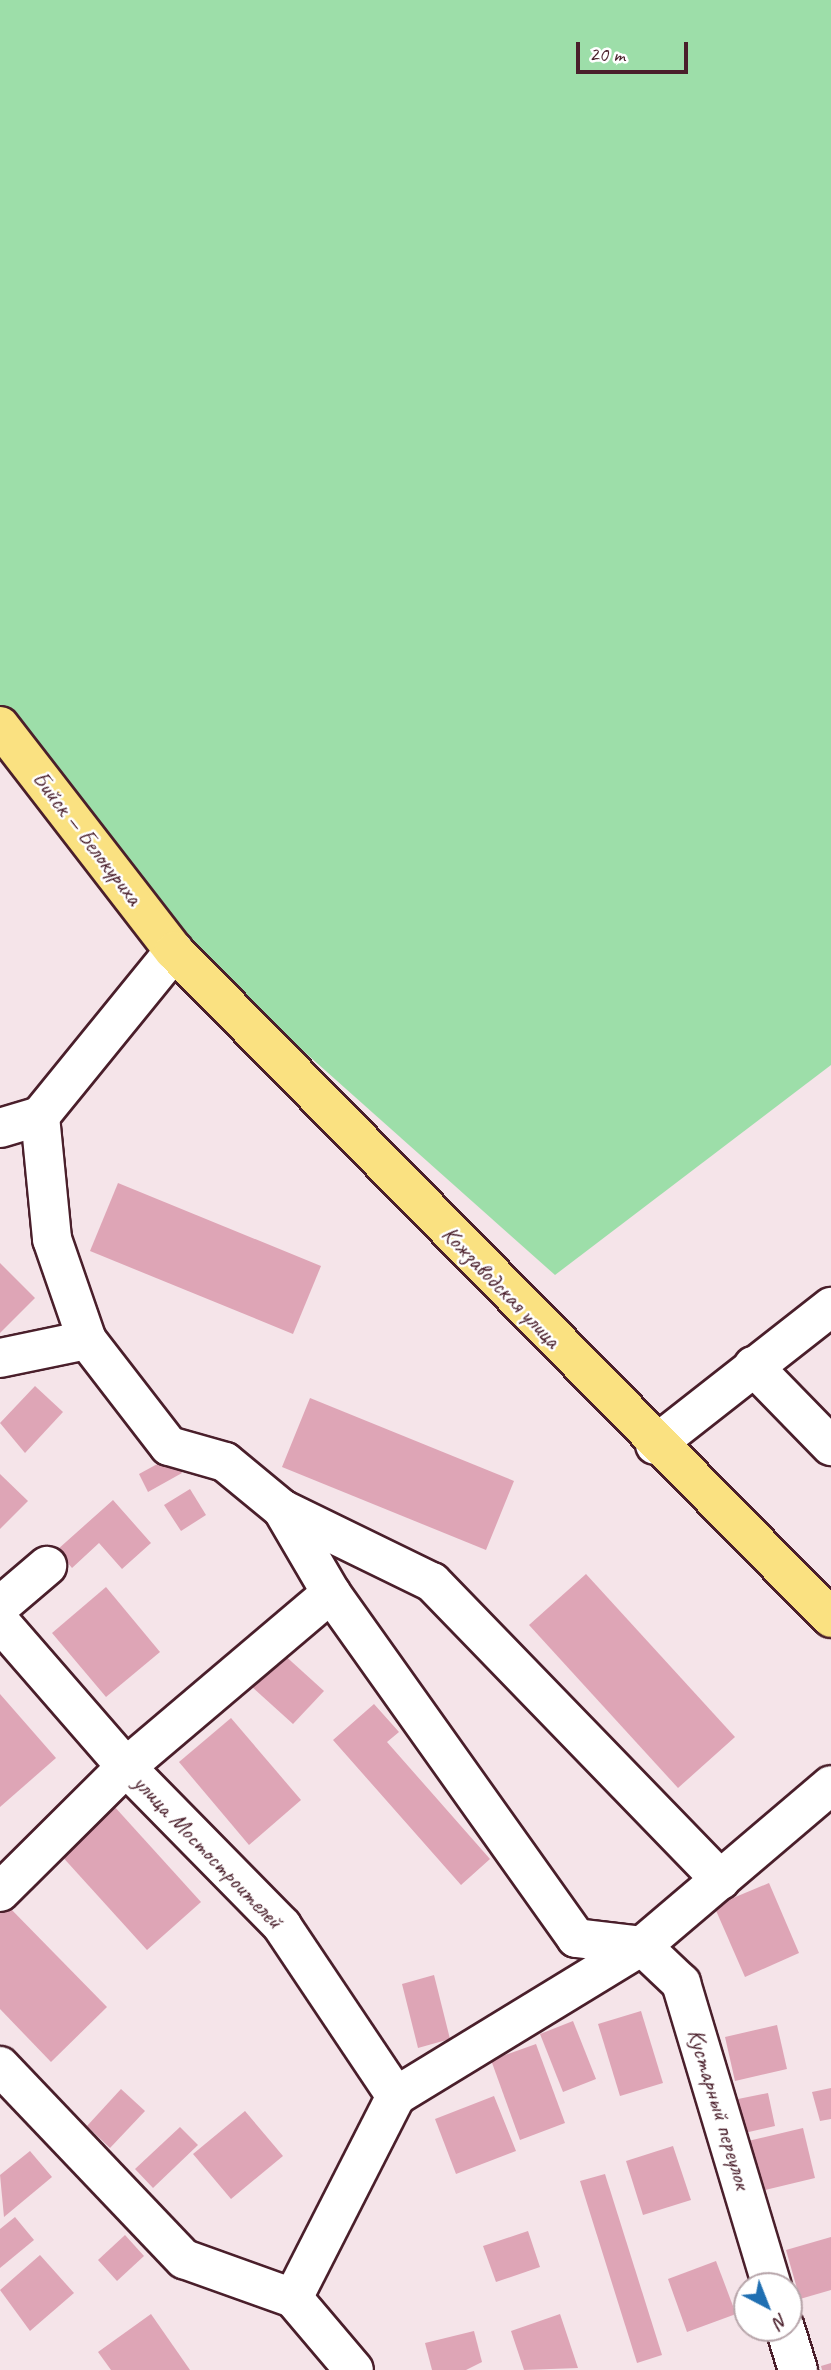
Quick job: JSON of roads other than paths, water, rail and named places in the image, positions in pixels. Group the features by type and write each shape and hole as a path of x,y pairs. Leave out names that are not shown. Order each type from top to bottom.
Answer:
{"main road":[{"name":"Бийск — Белокуриха","path":"0,726 174,951"},
{"name":"Кожзаводская улица","path":"174,951 655,1446 831,1618"}],"street":[{"path":"0,1128 40,1116 174,951"},
{"path":"40,1116 52,1239 88,1340 169,1446 225,1462 282,1509 432,1582 721,1880"},
{"path":"655,1446 831,1307"},
{"path":"0,1359 88,1340"},
{"path":"753,1366 831,1446"},
{"path":"282,1509 331,1593 576,1938 642,1945"},
{"path":"0,1606 47,1566"},
{"path":"0,1892 126,1767 331,1593"},
{"name":"улица Мостостроителей","path":"0,1622 126,1767 282,1926 396,2096"},
{"path":"293,2298 396,2096 642,1945 831,1785"},
{"name":"Кустарный переулок","path":"642,1945 681,1983 768,2272"},
{"path":"0,2066 184,2259 293,2298 354,2370"},
{"path":"789,2342 798,2370"}]}
